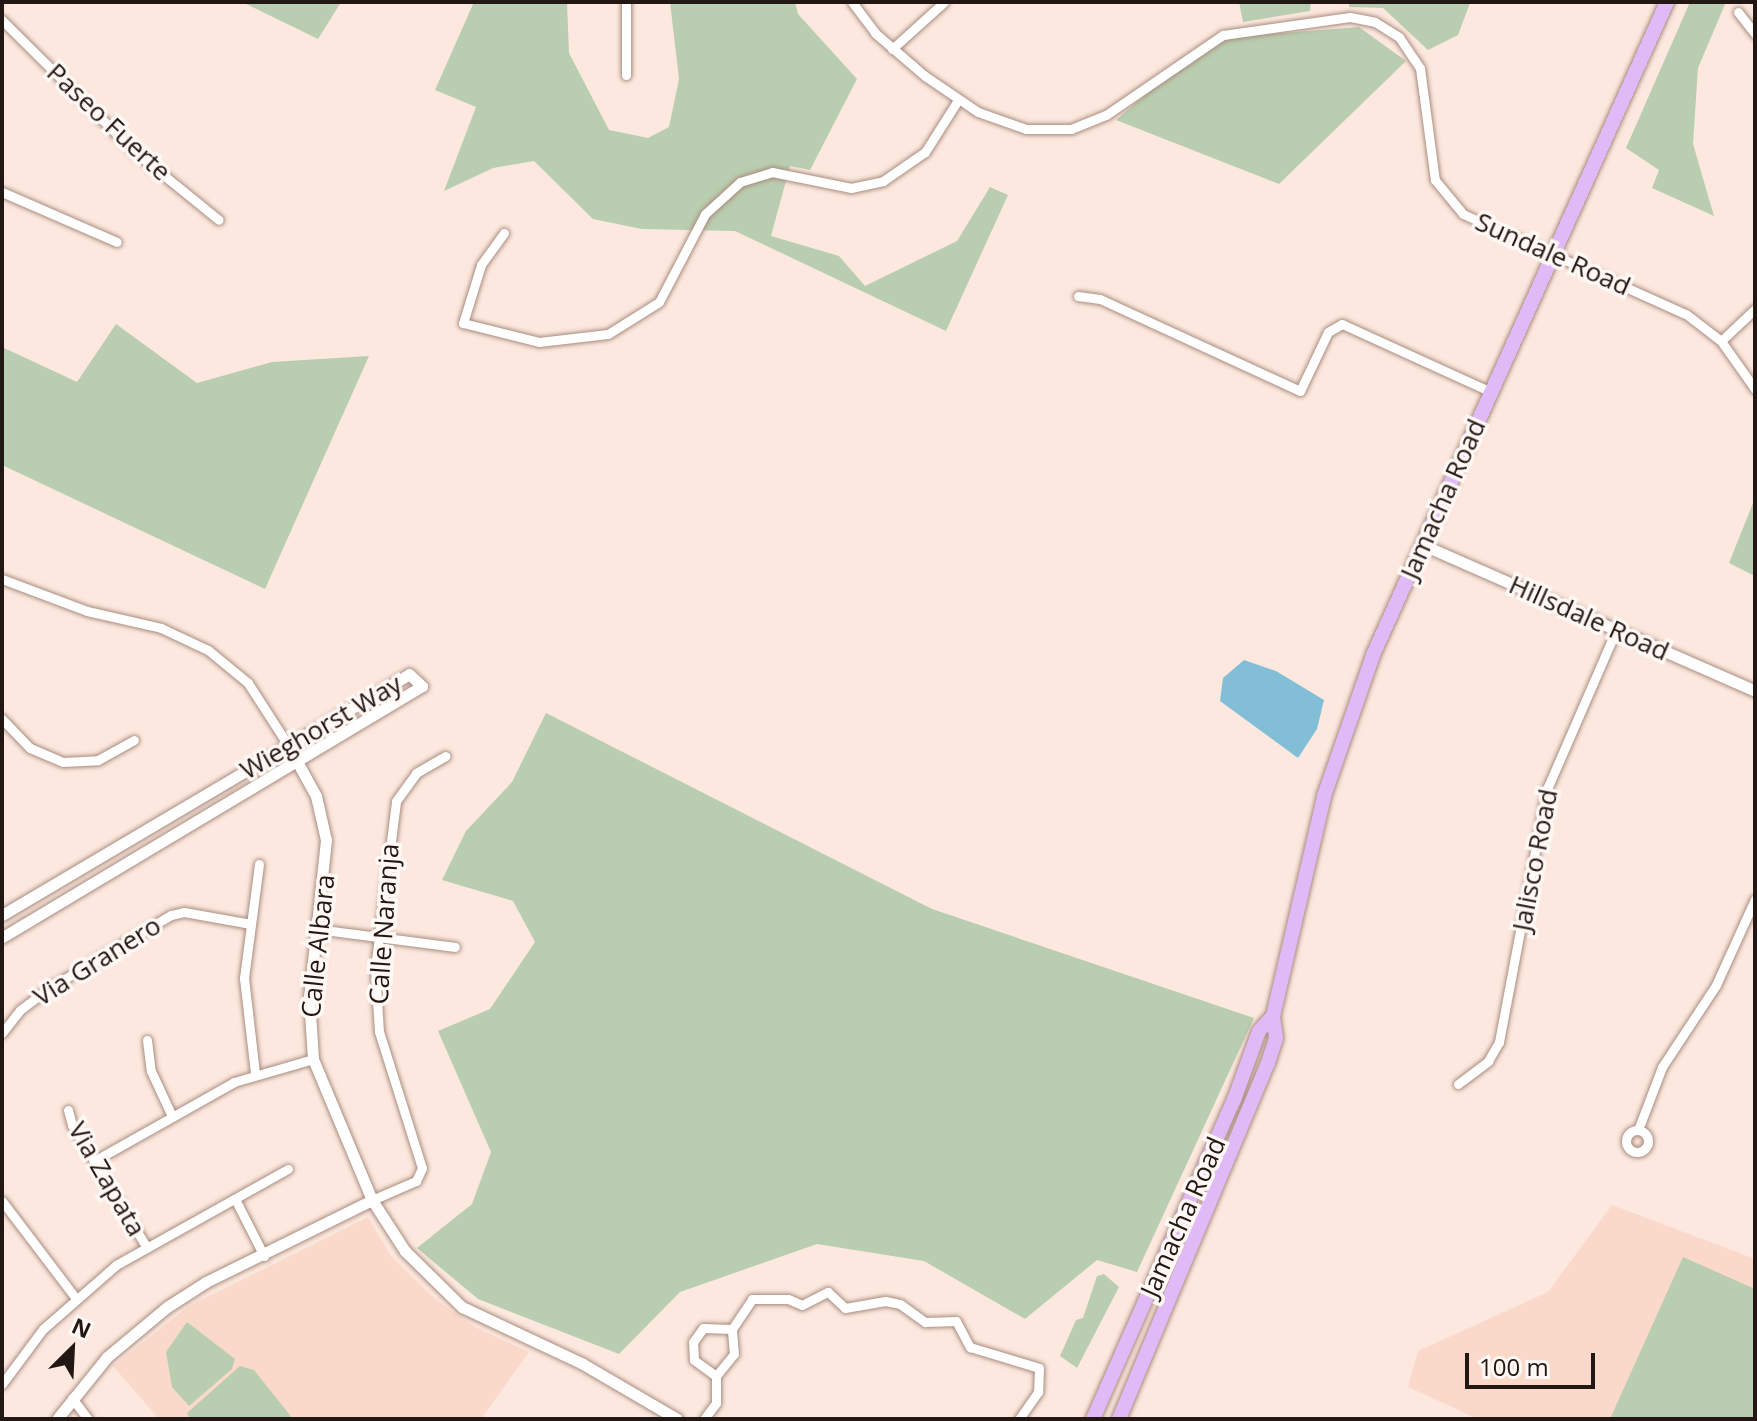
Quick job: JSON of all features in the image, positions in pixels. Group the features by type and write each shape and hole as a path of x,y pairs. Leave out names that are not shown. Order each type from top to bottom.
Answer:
{"main road":[{"name":"Jamacha Road","path":"1119,1419 1257,1097 1276,1038 1273,1016 1345,727 1551,254 1667,2"},
{"name":"Jamacha Road","path":"1093,1419 1162,1266 1259,1031 1273,1016"},
{"path":"1162,1266 1188,1255"}],"street":[{"path":"626,2 626,75"},
{"name":"Sundale Road","path":"852,2 892,49 958,100 1000,123 1026,129 1071,129 1106,115 1223,35 1363,19 1399,37 1420,68 1431,164 1442,191 1463,214 1686,314 1721,341 1755,389"},
{"path":"892,49 944,2"},
{"path":"1738,12 1755,34"},
{"name":"Paseo Fuerte","path":"2,20 134,151 219,220"},
{"path":"504,233 481,265 463,323 539,342 608,334 659,302 705,214 740,182 772,172 851,188 883,181 925,152 958,100"},
{"path":"2,192 117,242"},
{"path":"1078,296 1100,299 1300,391 1328,332 1342,324 1491,392"},
{"path":"1721,341 1755,309"},
{"name":"Hillsdale Road","path":"1423,545 1755,691"},
{"name":"Calle Albara","path":"2,579 74,607 161,628 208,650 248,683 298,761 316,796 326,840 309,998 313,1059 372,1200 405,1251 462,1307 583,1364 677,1419"},
{"name":"Jalisco Road","path":"1458,1084 1488,1061 1499,1042 1547,789 1616,630"},
{"name":"Wieghorst Way","path":"2,915 409,674 422,686 2,937"},
{"path":"2,719 30,748 63,762 98,760 134,740"},
{"name":"Calle Naranja","path":"372,1200 416,1181 421,1158 379,1032 374,983 396,801 416,773 446,756"},
{"path":"255,1073 244,1008 259,864"},
{"path":"1638,1130 1662,1067 1716,985 1755,899"},
{"name":"Via Granero","path":"2,1033 20,1010 51,987 171,915 184,912 251,924"},
{"path":"317,929 455,947"},
{"path":"147,1040 151,1071 171,1114"},
{"path":"94,1161 171,1114 255,1073 313,1059"},
{"name":"Via Zapata","path":"68,1110 94,1161 147,1248"},
{"path":"2,1384 29,1344 75,1297 147,1248 288,1169"},
{"path":"235,1199 264,1256"},
{"path":"57,1419 107,1357 167,1307 372,1200"},
{"path":"2,1201 75,1297"},
{"path":"704,1419 716,1403 716,1376 734,1354 732,1329 752,1299 788,1299 802,1305 828,1292 845,1308 885,1301 900,1304 925,1322 956,1321 970,1347 1039,1368 1038,1392 1019,1419"},
{"path":"716,1376 694,1360 693,1342 703,1328 732,1329"},
{"path":"72,1398 88,1419"}],"shaded area":[{"path":"1612,1205 1755,1259 1755,1419 1478,1419 1408,1387 1418,1351 1548,1292"},
{"path":"368,1217 391,1256 435,1299 475,1327 529,1352 481,1419 159,1419 113,1366 189,1306"}],"green space":[{"path":"242,2 341,2 318,39"},
{"path":"474,2 567,2 569,53 609,130 648,138 669,127 679,79 670,2 795,2 798,14 857,79 810,170 790,166 771,236 839,256 865,286 957,241 990,187 1008,195 946,331 735,231 642,229 593,219 534,161 493,168 444,191 476,107 435,90"},
{"path":"1239,2 1311,2 1310,11 1243,22"},
{"path":"1349,2 1470,3 1458,35 1428,50 1383,8 1349,7"},
{"path":"1690,2 1726,2 1698,68 1693,144 1714,216 1652,188 1659,170 1626,148"},
{"path":"1359,27 1406,61 1279,184 1116,120 1185,61 1232,37"},
{"path":"116,324 197,383 272,362 369,356 265,589 2,465 2,347 77,382"},
{"path":"1755,498 1755,576 1729,563"},
{"path":"546,713 932,909 1254,1018 1137,1272 1097,1260 1025,1319 924,1261 817,1244 680,1292 619,1354 478,1299 417,1248 472,1204 491,1152 438,1031 490,1009 535,942 513,901 442,880 466,831 512,782"},
{"path":"1683,1257 1755,1289 1755,1419 1610,1419"},
{"path":"1104,1274 1119,1287 1077,1368 1060,1356 1076,1320 1083,1318 1097,1276"},
{"path":"187,1322 235,1359 232,1369 189,1406 172,1387 166,1352"},
{"path":"240,1366 254,1370 293,1419 190,1419 187,1413"}],"water":[{"path":"1244,660 1276,671 1324,700 1317,729 1298,758 1220,701 1223,678"}]}
